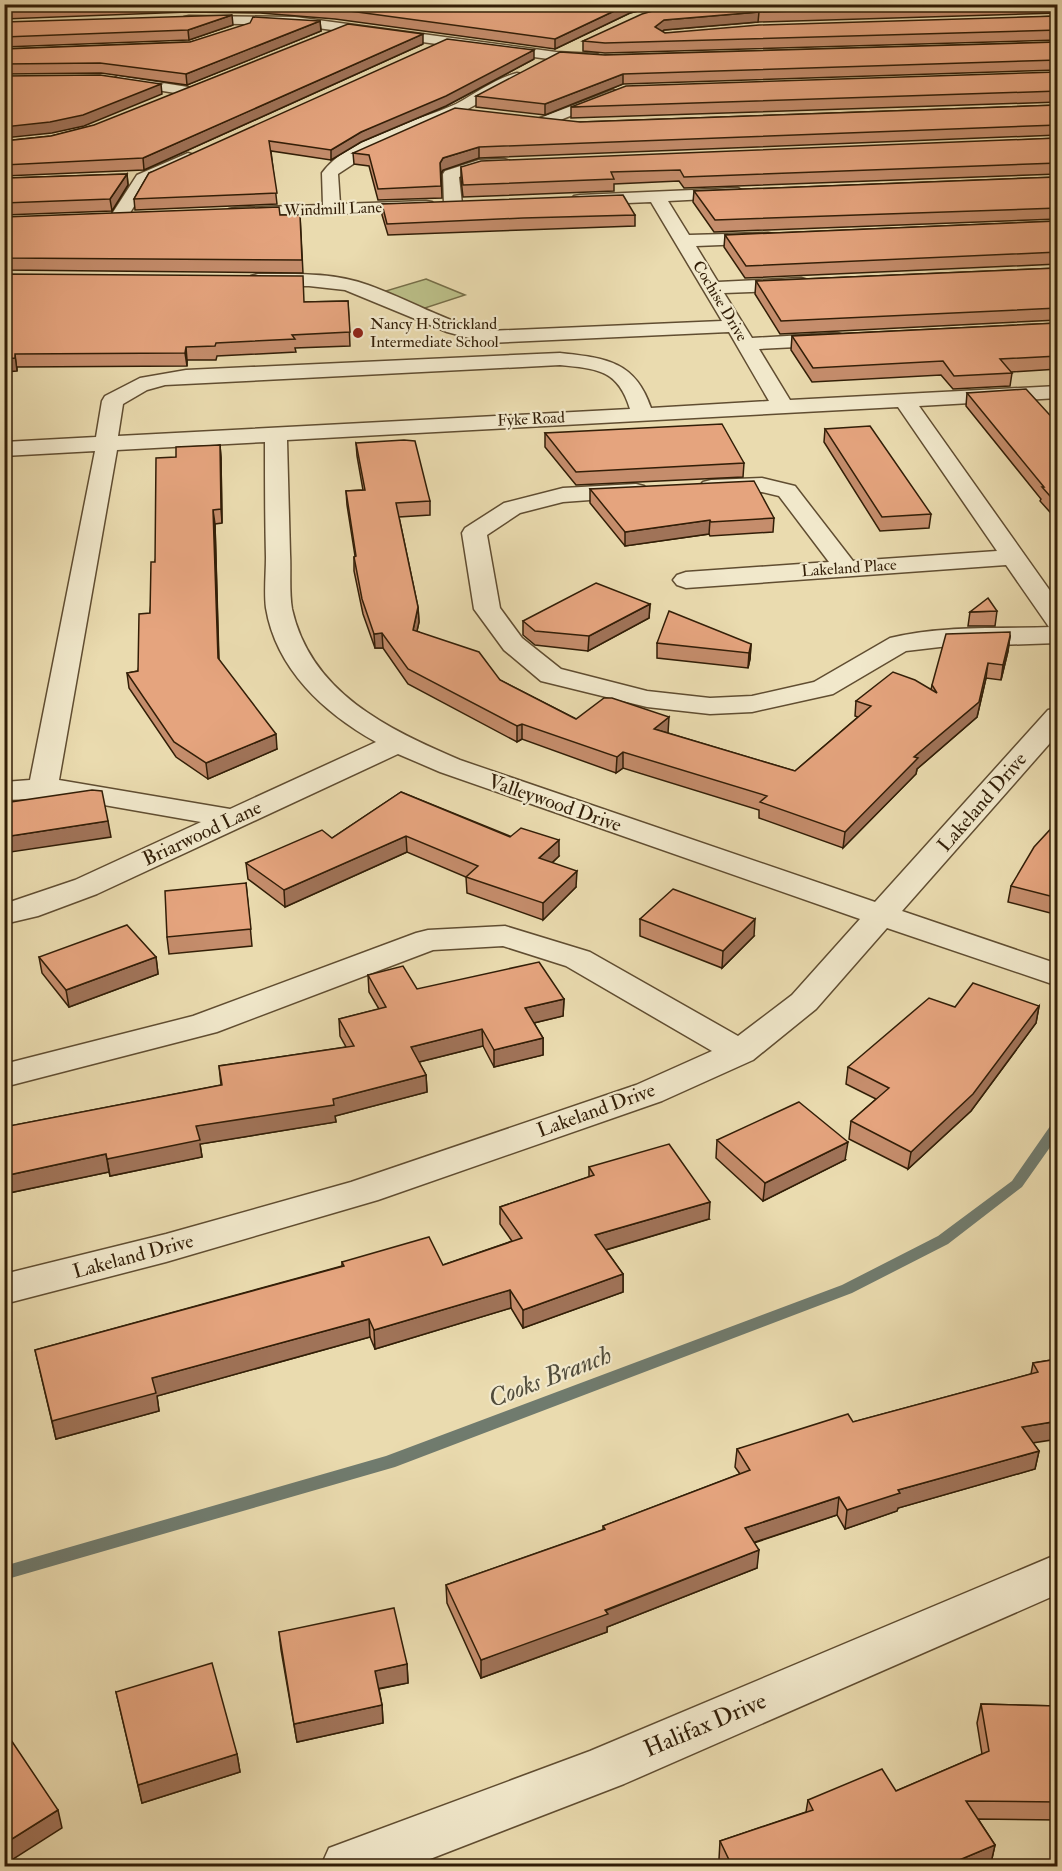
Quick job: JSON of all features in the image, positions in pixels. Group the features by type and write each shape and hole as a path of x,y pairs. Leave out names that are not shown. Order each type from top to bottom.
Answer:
{"street":[{"path":"181,20 266,20 348,27 556,56 615,59"},
{"path":"223,35 266,20"},
{"path":"316,40 348,27"},
{"path":"415,56 447,41"},
{"path":"332,209 330,173 338,164 363,150 453,111 582,43"},
{"path":"101,79 193,89 166,100"},
{"path":"580,126 534,122 623,90"},
{"path":"453,111 475,114"},
{"path":"139,217 113,218 143,179 201,152"},
{"name":"Windmill Lane","path":"215,214 459,204 451,174 479,165 515,163"},
{"path":"125,177 148,177"},
{"path":"561,200 751,193"},
{"name":"Cochise Drive","path":"657,196 783,406"},
{"path":"684,242 789,237"},
{"path":"244,279 321,281 359,288 462,332 489,337 735,326"},
{"path":"712,288 819,283"},
{"path":"745,344 861,338"},
{"path":"43,788 106,455 113,401 132,387 160,378 186,376 560,358 598,363 622,374 632,386 642,413"},
{"name":"Fyke Road","path":"4,448 1058,392"},
{"path":"904,400 1058,621"},
{"name":"Valleywood Drive","path":"276,433 279,607 284,633 302,668 352,717 396,744 450,766 1058,976"},
{"path":"692,488 762,484 787,491 844,567"},
{"path":"656,490 562,495 512,508 474,533 486,609 513,644 550,675 647,699 710,706 752,704 823,688 899,644 940,639 1058,635"},
{"name":"Lakeland Place","path":"686,580 844,567 1013,557"},
{"name":"Lakeland Drive","path":"4,1289 166,1248 364,1191 649,1093 740,1052 804,1002 882,917 1058,716"},
{"name":"Briarwood Lane","path":"4,914 27,909 86,887 396,744"},
{"path":"4,791 64,789 233,819"},
{"path":"4,1076 205,1024 428,940 505,936 578,959 740,1052"},
{"name":"Halifax Drive","path":"348,1866 606,1768 1058,1573"}],"green space":[{"path":"426,279 465,295 422,309 379,293"}],"building":[{"path":"4,4 136,4 4,10"},
{"path":"273,4 629,4 555,39 335,9"},
{"path":"685,4 1023,4 759,12 664,20 655,27 665,33 759,25 1058,16 1058,30 605,43 583,41 642,14"},
{"path":"232,15 188,30 4,37 4,22"},
{"path":"253,17 320,21 186,74 100,63 4,64 4,49 190,42 250,23"},
{"path":"348,24 423,34 143,158 4,165 4,141 51,136 94,125"},
{"path":"447,39 534,50 446,96 361,132 331,150 269,141 277,193 134,199 149,173"},
{"path":"1058,42 1058,60 623,74 545,104 476,96 560,52 605,55"},
{"path":"1058,72 1058,91 571,107 626,86"},
{"path":"100,75 161,84 83,115 50,122 4,127 4,76"},
{"path":"1058,105 1058,125 479,147 443,158 440,163 441,186 378,189 369,155 353,153 455,108 580,122"},
{"path":"1058,138 1058,163 684,177 680,170 611,172 614,179 463,185 461,167 481,161"},
{"path":"127,174 110,199 4,203 4,177"},
{"path":"1058,177 1058,208 715,220 694,191"},
{"path":"623,195 635,215 387,224 382,204"},
{"path":"279,207 280,215 300,215 302,260 4,258 4,244 7,241 4,241 4,217"},
{"path":"1058,221 1058,252 746,266 725,235"},
{"path":"1058,268 1058,308 781,321 756,281"},
{"path":"4,274 303,276 304,302 348,301 350,332 292,335 295,339 216,343 215,346 186,347 185,353 15,354 15,358 4,359"},
{"path":"1058,323 1058,356 1000,359 1012,373 954,376 943,361 813,368 792,336"},
{"path":"1026,389 1058,424 1058,505 967,393"},
{"path":"722,424 744,463 576,472 545,433"},
{"path":"870,426 931,514 882,517 825,429"},
{"path":"415,441 430,501 396,503 418,607 413,630 479,652 500,680 576,719 604,698 612,698 669,717 654,729 795,771 871,706 856,701 893,672 915,680 937,693 932,685 946,634 1010,632 1003,665 988,663 979,702 914,757 918,758 845,832 760,802 767,796 623,752 617,757 522,724 517,726 408,669 382,633 374,634 362,599 346,491 365,490 356,443"},
{"path":"220,445 221,509 213,510 218,658 276,734 206,763 174,742 127,673 138,671 139,614 150,613 151,562 155,562 156,458 176,457 176,447"},
{"path":"754,481 774,518 711,522 710,520 625,532 590,489"},
{"path":"596,583 650,604 589,636 535,631 523,621"},
{"path":"988,598 997,611 970,612"},
{"path":"669,611 751,644 749,653 657,643"},
{"path":"92,790 102,791 108,821 4,837 4,803"},
{"path":"401,792 510,837 521,828 559,840 539,858 577,871 543,903 466,877 478,866 406,836 284,890 246,863 322,830 332,838"},
{"path":"1058,821 1058,898 1011,886 1034,847"},
{"path":"246,883 251,929 167,937 165,891"},
{"path":"673,889 755,919 723,951 640,919"},
{"path":"127,925 156,957 66,990 39,957"},
{"path":"539,962 564,999 525,1008 543,1038 494,1050 482,1029 411,1047 426,1075 333,1099 334,1105 196,1126 200,1140 107,1159 106,1154 4,1176 4,1127 222,1085 219,1066 354,1046 339,1019 386,1007 368,975 403,966 417,989"},
{"path":"973,983 1039,1006 973,1094 911,1152 851,1121 889,1088 848,1067 929,998 955,1007"},
{"path":"799,1102 848,1142 765,1183 717,1140"},
{"path":"669,1144 710,1202 595,1235 623,1274 523,1310 510,1290 374,1330 369,1319 152,1378 156,1393 52,1421 35,1350 344,1266 342,1262 429,1237 443,1265 522,1238 500,1207 594,1175 589,1167"},
{"path":"1058,1359 1058,1421 1022,1427 1039,1451 898,1490 900,1493 847,1510 839,1497 745,1528 759,1550 605,1610 608,1614 481,1660 446,1585 605,1529 603,1526 750,1470 737,1449 848,1414 853,1422 1038,1372 1033,1363"},
{"path":"394,1608 407,1664 375,1671 382,1705 294,1724 279,1632"},
{"path":"212,1663 237,1754 138,1785 116,1692"},
{"path":"981,1704 1058,1706 1058,1802 966,1801 995,1845 945,1866 732,1866 720,1841 813,1810 808,1800 882,1769 896,1791 989,1751"},
{"path":"9,1737 58,1810 4,1844 4,1740"}],"waterway":[{"name":"Cooks Branch","path":"4,1573 389,1462 847,1289 943,1240 1017,1184 1058,1125"}],"place":[{"name":"Nancy H Strickland Intermediate School","path":"358,333"}]}
